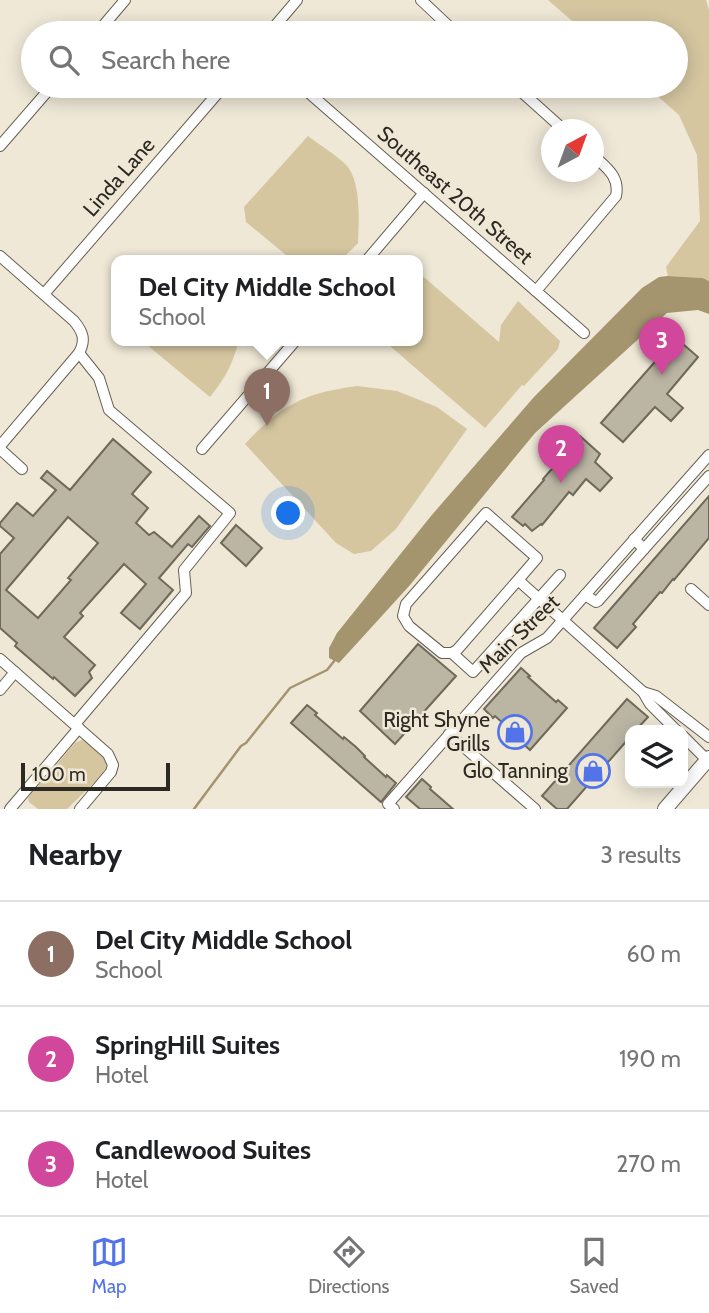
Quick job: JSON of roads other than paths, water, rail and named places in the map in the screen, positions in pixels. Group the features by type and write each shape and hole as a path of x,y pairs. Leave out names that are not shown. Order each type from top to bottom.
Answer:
{"main road":[{"path":"665,809 708,759"}],"street":[{"path":"107,21 125,0"},
{"path":"279,21 297,0"},
{"path":"421,0 443,21"},
{"path":"0,146 42,98"},
{"name":"Linda Lane","path":"44,294 214,98"},
{"name":"Southeast 20th Street","path":"315,98 584,333"},
{"path":"528,98 552,119"},
{"path":"536,291 617,196 616,179 604,165"},
{"path":"371,255 424,194"},
{"path":"0,256 74,321 84,339 79,353 0,447 22,469"},
{"path":"202,449 291,346"},
{"path":"12,808 186,593 184,569 230,513 109,410 99,378 79,353"},
{"name":"Main Street","path":"394,809 388,804 521,653 547,638 709,455"},
{"path":"585,595 598,601 709,476"},
{"path":"486,513 537,558 518,580 452,653 442,653 409,626 403,616 406,604 486,513"},
{"path":"634,539 644,549"},
{"path":"452,653 473,672 560,575"},
{"path":"518,580 643,692 650,704 671,725"},
{"path":"691,589 709,605"},
{"path":"0,659 108,754 113,765 111,772 80,809"},
{"path":"0,690 15,672"},
{"path":"643,692 656,696 709,737"},
{"path":"449,734 535,809"},
{"path":"688,741 708,759"}],"waterway":[{"path":"194,809 241,746 290,688 327,670 335,660"}],"place":[{"name":"Candlewood Suites","path":"662,375"},
{"name":"Del City Middle School","path":"267,426"},
{"name":"SpringHill Suites","path":"561,483"},
{"name":"Right Shyne Grills","path":"515,732"},
{"name":"Glo Tanning","path":"593,771"}]}
